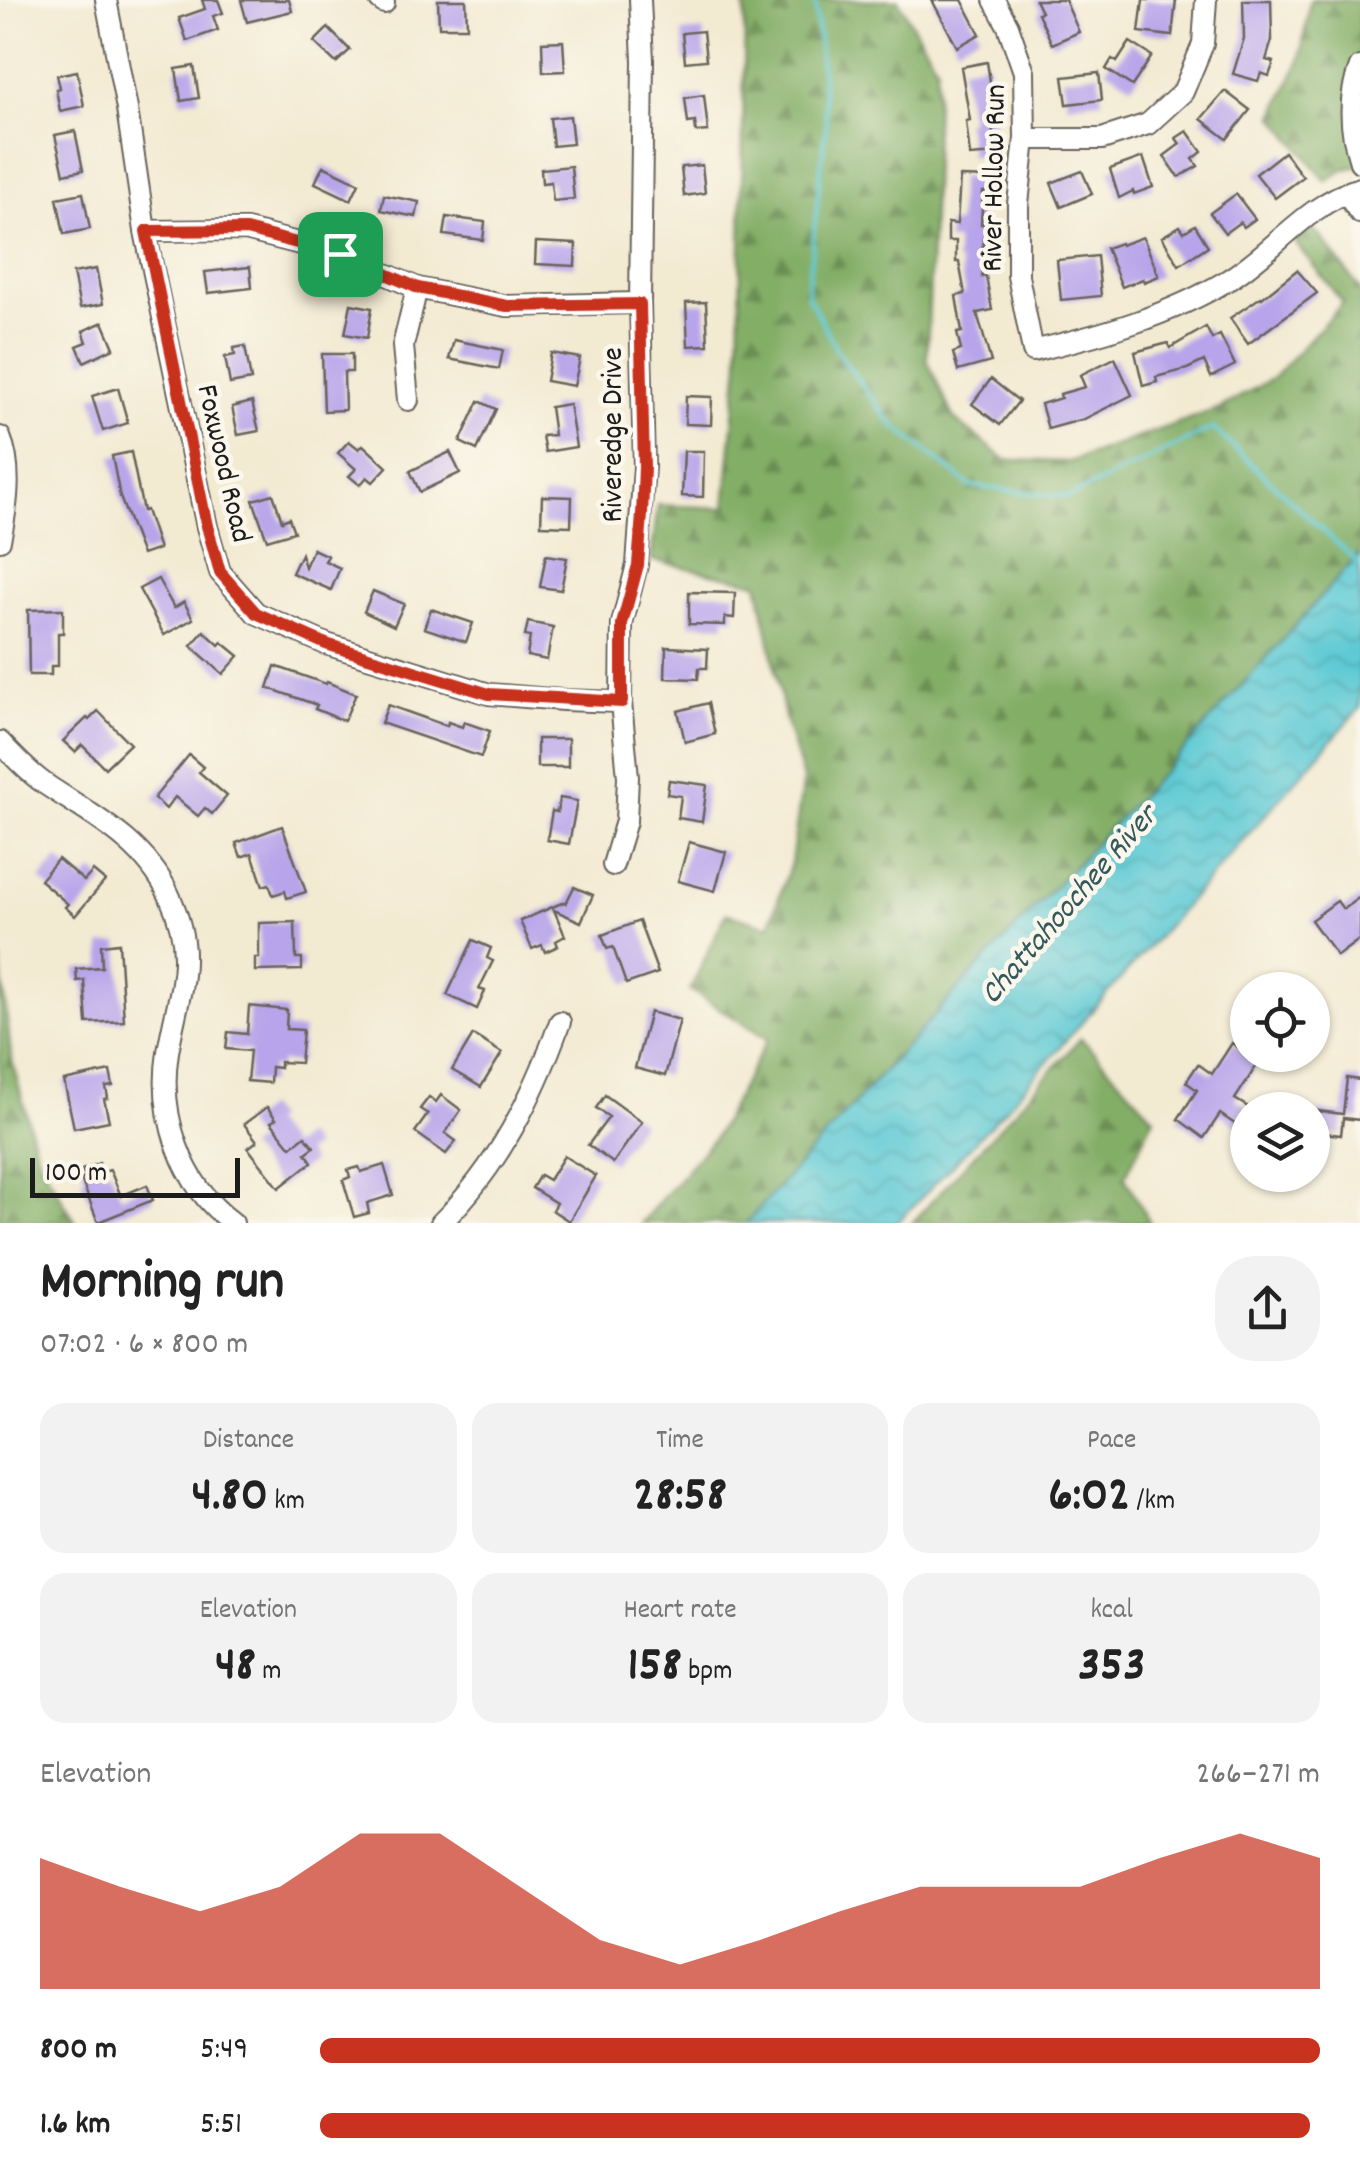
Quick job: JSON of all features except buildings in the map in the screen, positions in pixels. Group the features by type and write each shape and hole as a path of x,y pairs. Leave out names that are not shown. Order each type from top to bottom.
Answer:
{"street":[{"name":"Foxwood Road","path":"106,0 146,231 220,572 256,613 326,644 489,694 622,702"},
{"name":"Riveredge Drive","path":"613,865 626,822 628,776 622,702 622,624 638,565 644,467 640,0"},
{"name":"River Hollow Run","path":"994,0 1024,72 1018,276 1033,351 1186,304 1232,278 1314,211 1353,191"},
{"path":"1025,139 1102,139 1148,124 1183,92 1204,44 1206,0"},
{"path":"1360,67 1351,106 1354,145 1360,162"},
{"path":"1353,191 1360,213"},
{"path":"146,231 246,230 340,254 418,288 507,306 640,304"},
{"path":"408,400 403,346 418,288"},
{"path":"0,438 8,478 0,540"},
{"path":"0,742 24,768 120,834 149,862 169,894 186,965 168,1053 166,1091 170,1126 200,1190 233,1223"},
{"path":"440,1223 467,1197 526,1105 560,1022"}],"green space":[{"path":"743,0 898,0 937,67 927,360 954,419 1006,460 1069,462 1220,408 1273,378 1343,303 1293,240 1309,227 1320,235 1360,290 1360,553 1182,752 962,985 746,1223 641,1223 714,1138 768,1039 690,990 726,913 769,926 791,863 803,779 786,722 758,583 651,560 658,505 725,508 739,363"},
{"path":"1310,0 1360,0 1360,166 1345,169 1326,181 1274,116 1300,60"},
{"path":"0,956 11,1057 38,1158 76,1223 0,1223"},
{"path":"1081,1038 1154,1117 1125,1177 1150,1223 912,1223"}],"water":[{"name":"Chattahoochee River","path":"1360,553 1360,708 1000,1115 897,1223 746,1223 962,985 1182,752"}],"waterway":[{"path":"815,0 826,124 807,294 840,356 892,424 970,486 1069,497 1213,428 1360,565"}],"route":[{"path":"246,230 340,254 418,288 507,306 640,304 642,515 638,565 622,624 622,702 489,694 326,644 256,613 220,572 146,231 246,230"}]}
